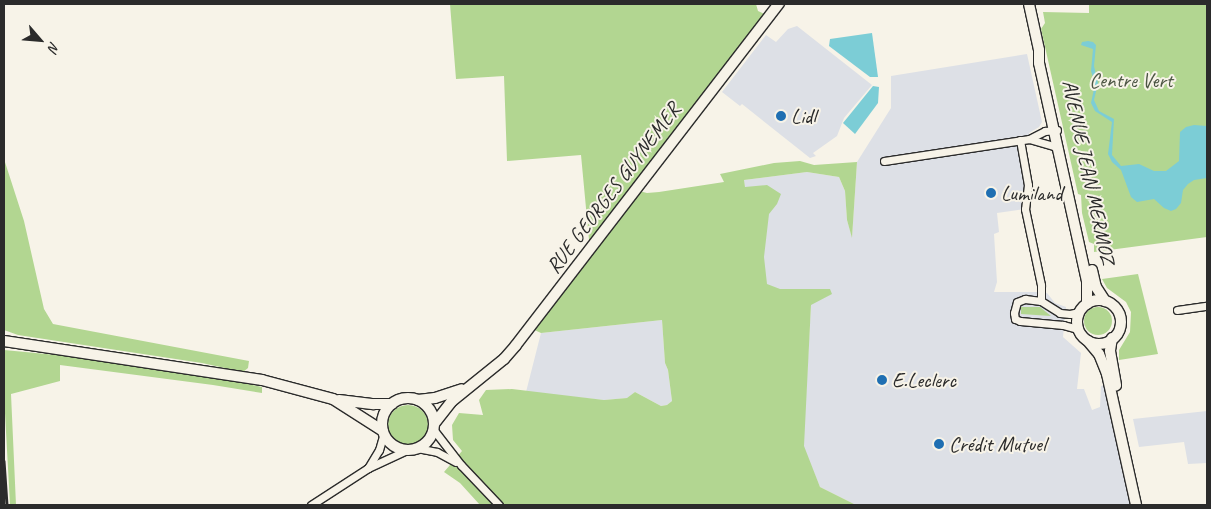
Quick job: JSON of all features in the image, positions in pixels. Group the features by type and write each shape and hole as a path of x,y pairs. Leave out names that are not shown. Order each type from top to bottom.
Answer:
{"street":[{"name":"RUE GEORGES GUYNEMER","path":"433,427 452,401 516,346 780,4"},
{"name":"AVENUE JEAN MERMOZ","path":"1029,4 1053,129 1063,154 1094,280 1105,301"},
{"name":"AVENUE JEAN MERMOZ","path":"1039,50 1045,60 1063,154 1087,282 1087,304"},
{"path":"884,161 1029,139 1053,129"},
{"path":"1029,139 1054,146 1063,154"},
{"path":"1020,140 1028,185 1025,208 1041,285 1041,301"},
{"path":"1080,312 1060,313 1041,301 1024,299 1016,302 1015,319 1078,329 1099,354 1107,374 1136,505"},
{"path":"1078,329 1080,312 1087,304 1096,300 1105,301 1113,305 1120,317 1118,331 1112,338 1101,343 1088,341"},
{"path":"1177,310 1207,306"},
{"path":"1112,338 1110,352 1113,371 1143,505"},
{"path":"4,340 262,380 333,399 374,404 392,404 404,398 418,400 429,410 433,427 461,465 499,505"},
{"name":"RUE GEORGES GUYNEMER","path":"418,400 435,398 468,388"},
{"path":"333,399 384,432 391,443 437,452 461,465"},
{"path":"368,468 379,450 384,432 384,416 392,404"},
{"path":"310,505 368,468 428,440 433,427"}],"shaded area":[{"path":"797,26 872,85 844,118 837,136 813,153 816,156 810,158 742,104 740,106 722,92 766,35 776,42 788,29"},
{"path":"1027,54 1042,122 1039,127 1029,133 1029,139 1021,140 1028,185 1025,209 997,213 999,232 994,234 997,282 994,292 1047,293 1055,303 1066,307 1063,337 1081,353 1077,389 1084,389 1092,410 1100,407 1101,386 1113,383 1140,505 856,505 820,487 803,446 811,305 750,283 744,180 807,172 839,177 845,191 847,220 852,237 857,162 891,108 891,76"},
{"path":"662,320 665,363 668,370 672,401 667,405 661,406 635,392 628,398 604,400 526,392 541,333"},
{"path":"1207,411 1207,463 1188,464 1184,442 1139,447 1133,419"}],"green space":[{"path":"450,4 756,4 758,11 769,16 635,190 647,193 659,192 724,182 720,174 774,163 800,161 814,165 857,162 852,238 847,220 845,191 839,177 807,172 744,180 745,187 767,185 781,194 777,204 769,214 764,257 767,284 780,289 830,289 832,294 811,305 804,446 820,487 856,505 480,505 460,483 444,472 462,451 453,440 452,425 459,413 483,415 479,400 486,390 512,389 604,400 627,398 635,392 661,406 667,405 672,401 668,370 665,363 662,320 541,333 530,328 593,245 589,240 581,155 507,161 504,76 456,79"},
{"name":"Centre Vert","path":"1089,4 1207,4 1207,237 1094,252 1094,244 1089,242 1082,213 1081,195 1078,194 1041,29 1045,23 1043,12 1089,13"},
{"path":"4,159 24,221 44,309 53,324 249,361 248,368 243,372 202,363 18,335 4,330"},
{"path":"1138,274 1158,354 1119,360 1119,350 1130,332 1131,312 1126,302 1107,288 1102,279"},
{"path":"1021,307 1040,307 1051,316 1021,314"},
{"path":"1098,307 1108,311 1112,321 1108,331 1098,335 1088,331 1084,321 1088,311"},
{"path":"4,350 67,356 243,383 262,387 262,393 60,365 60,381 11,394 16,505 10,505 4,395"},
{"path":"408,405 422,411 428,425 422,439 408,445 394,439 388,425 394,411"}],"water":[{"path":"872,33 878,77 870,77 829,46 830,39"},
{"path":"1088,41 1096,45 1094,66 1098,83 1094,100 1099,111 1114,119 1112,155 1121,166 1139,164 1154,171 1166,171 1179,161 1180,132 1186,127 1194,125 1207,126 1207,178 1194,180 1188,184 1183,190 1181,203 1176,209 1171,211 1164,208 1154,199 1137,202 1131,197 1121,170 1112,162 1108,154 1112,122 1095,111 1091,103 1095,84 1091,71 1093,49 1081,45 1082,42"},
{"path":"873,86 879,87 878,103 855,134 843,123"}],"railway":[{"path":"4,461 7,505"}],"place":[{"name":"Lidl","path":"781,116"},
{"name":"Lumiland","path":"991,193"},
{"name":"E.Leclerc","path":"882,380"},
{"name":"Crédit Mutuel","path":"939,444"}]}
